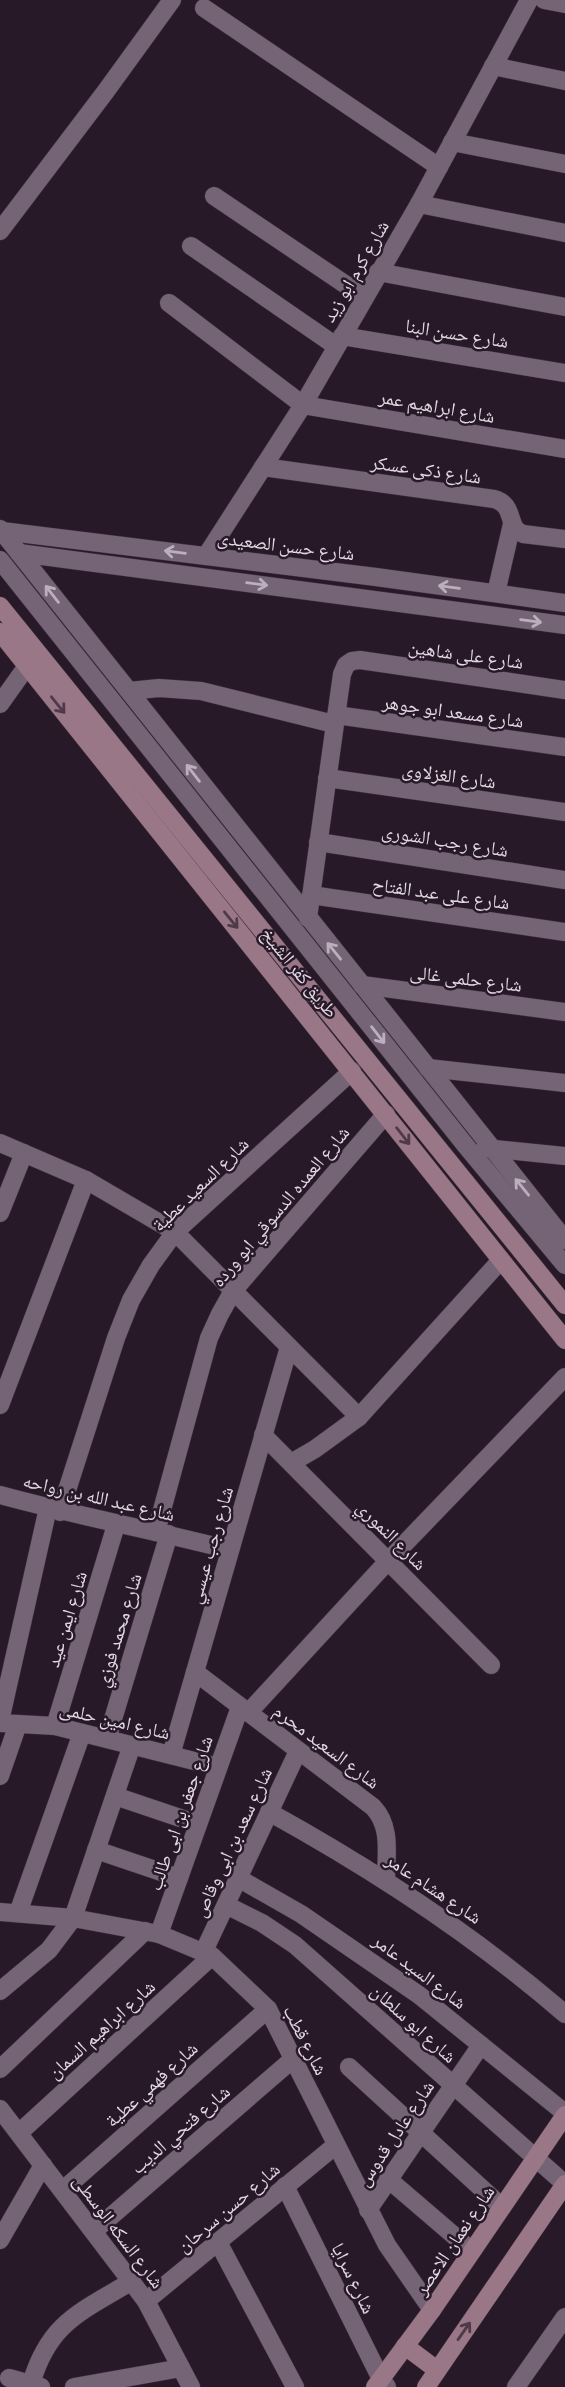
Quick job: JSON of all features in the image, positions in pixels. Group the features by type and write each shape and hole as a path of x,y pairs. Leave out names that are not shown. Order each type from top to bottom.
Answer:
{"street":[{"path":"0,230 172,0"},
{"name":"شارع كرم ابو زيد","path":"206,556 303,404 419,204 529,0"},
{"path":"544,0 565,4"},
{"path":"204,8 439,167"},
{"path":"493,66 565,81"},
{"path":"452,142 565,164"},
{"path":"214,196 364,298"},
{"path":"419,204 565,233"},
{"path":"191,246 339,341"},
{"path":"378,272 565,307"},
{"path":"169,303 303,404"},
{"name":"شارع حسن البنا","path":"339,341 565,373"},
{"name":"شارع ابراهيم عمر","path":"303,404 565,449"},
{"name":"شارع ذكى عسكر","path":"262,467 494,499 508,509 512,524 523,534 565,539"},
{"path":"496,593 512,524"},
{"path":"1,530 565,1240"},
{"name":"شارع حسن الصعيدى","path":"1,530 565,603"},
{"path":"19,553 565,625"},
{"path":"0,560 300,908 466,1146 565,1265"},
{"path":"371,600 376,577"},
{"name":"طريق كفر الشيخ","path":"0,606 130,780 266,950 320,1032 501,1260 563,1331"},
{"name":"طريق كفر الشيخ","path":"0,632 27,666 130,780"},
{"name":"شارع على شاهين","path":"335,720 342,674 346,664 352,661 565,690"},
{"path":"0,704 27,666"},
{"name":"شارع مسعد ابو جوهر","path":"128,691 159,688 201,691 335,720 565,747"},
{"path":"300,908 318,842 335,720"},
{"name":"شارع الغزلاوى","path":"327,778 565,812"},
{"name":"شارع رجب الشورى","path":"318,842 565,880"},
{"name":"شارع على عبد الفتاح","path":"300,908 565,932"},
{"name":"طريق كفر الشيخ","path":"266,950 334,1018 565,1305"},
{"name":"شارع حلمى غالى","path":"362,985 565,1012"},
{"path":"320,1032 334,1018"},
{"path":"428,1068 565,1083"},
{"name":"شارع السعيد عطية","path":"0,1776 6,1723 54,1510 131,1300 151,1265 175,1232 352,1072"},
{"name":"شارع العمده الدسوقي ابو ورده","path":"163,1533 209,1338 220,1314 233,1291 386,1114"},
{"path":"0,1143 86,1180 175,1232 359,1417"},
{"path":"466,1146 565,1156"},
{"path":"0,1213 24,1153"},
{"path":"0,1405 86,1180"},
{"path":"291,1463 359,1417 501,1260"},
{"name":"شارع رجب عيسي","path":"171,1755 289,1346"},
{"path":"244,1710 565,1377"},
{"name":"شارع النموري","path":"263,1435 491,1665"},
{"name":"شارع عبد الله بن رواحه","path":"0,1495 116,1525 163,1533 230,1550"},
{"name":"شارع ايمن عيد","path":"55,1726 116,1525"},
{"name":"شارع محمد فوزي","path":"107,1739 163,1533"},
{"name":"شارع السعيد محرم","path":"195,1672 373,1807 386,1827 386,1880"},
{"name":"شارع جعفر بن ابى طالب","path":"152,1932 179,1878 218,1767 244,1710"},
{"name":"شارع امين حلمى","path":"6,1723 55,1726 218,1767"},
{"path":"18,1913 82,1733"},
{"path":"0,1991 49,1950 73,1918 132,1745"},
{"name":"شارع سعد بن ابى وقاص","path":"208,1953 226,1905 298,1751"},
{"path":"115,1796 198,1824"},
{"name":"شارع هشام عامر","path":"269,1812 386,1880 463,1933 565,2014"},
{"path":"96,1850 179,1878"},
{"name":"شارع السيد عامر","path":"239,1878 361,1953 419,1995 565,2114"},
{"name":"شارع ابو سلطان","path":"226,1905 262,1923 295,1945 565,2184"},
{"name":"شارع قطب","path":"0,1912 73,1918 152,1932 208,1953 268,2009 387,2245 432,2310"},
{"path":"0,2068 152,1932"},
{"name":"شارع ابراهيم السمان","path":"19,2133 208,1953"},
{"name":"شارع فهمي عطية","path":"63,2190 268,2009"},
{"name":"شارع عادل قدوس","path":"368,2210 481,2045"},
{"name":"شارع فتحي الديب","path":"94,2231 293,2059"},
{"path":"349,2067 502,2207"},
{"name":"شارع نعمان الاعصر","path":"381,2384 565,2114"},
{"name":"شارع السكه الوسطى","path":"1,2115 19,2133 146,2301 191,2387"},
{"name":"شارع حسن سرحان","path":"146,2301 336,2145"},
{"path":"0,2240 43,2165"},
{"path":"388,2179 472,2251"},
{"path":"426,2387 565,2184"},
{"name":"شارع سرايا","path":"285,2186 381,2384"},
{"path":"219,2242 295,2387"},
{"path":"9,2378 36,2386 44,2349 56,2332 73,2317 132,2281"},
{"path":"516,2387 565,2317"},
{"path":"405,2346 437,2370"},
{"path":"74,2387 181,2368"}]}
